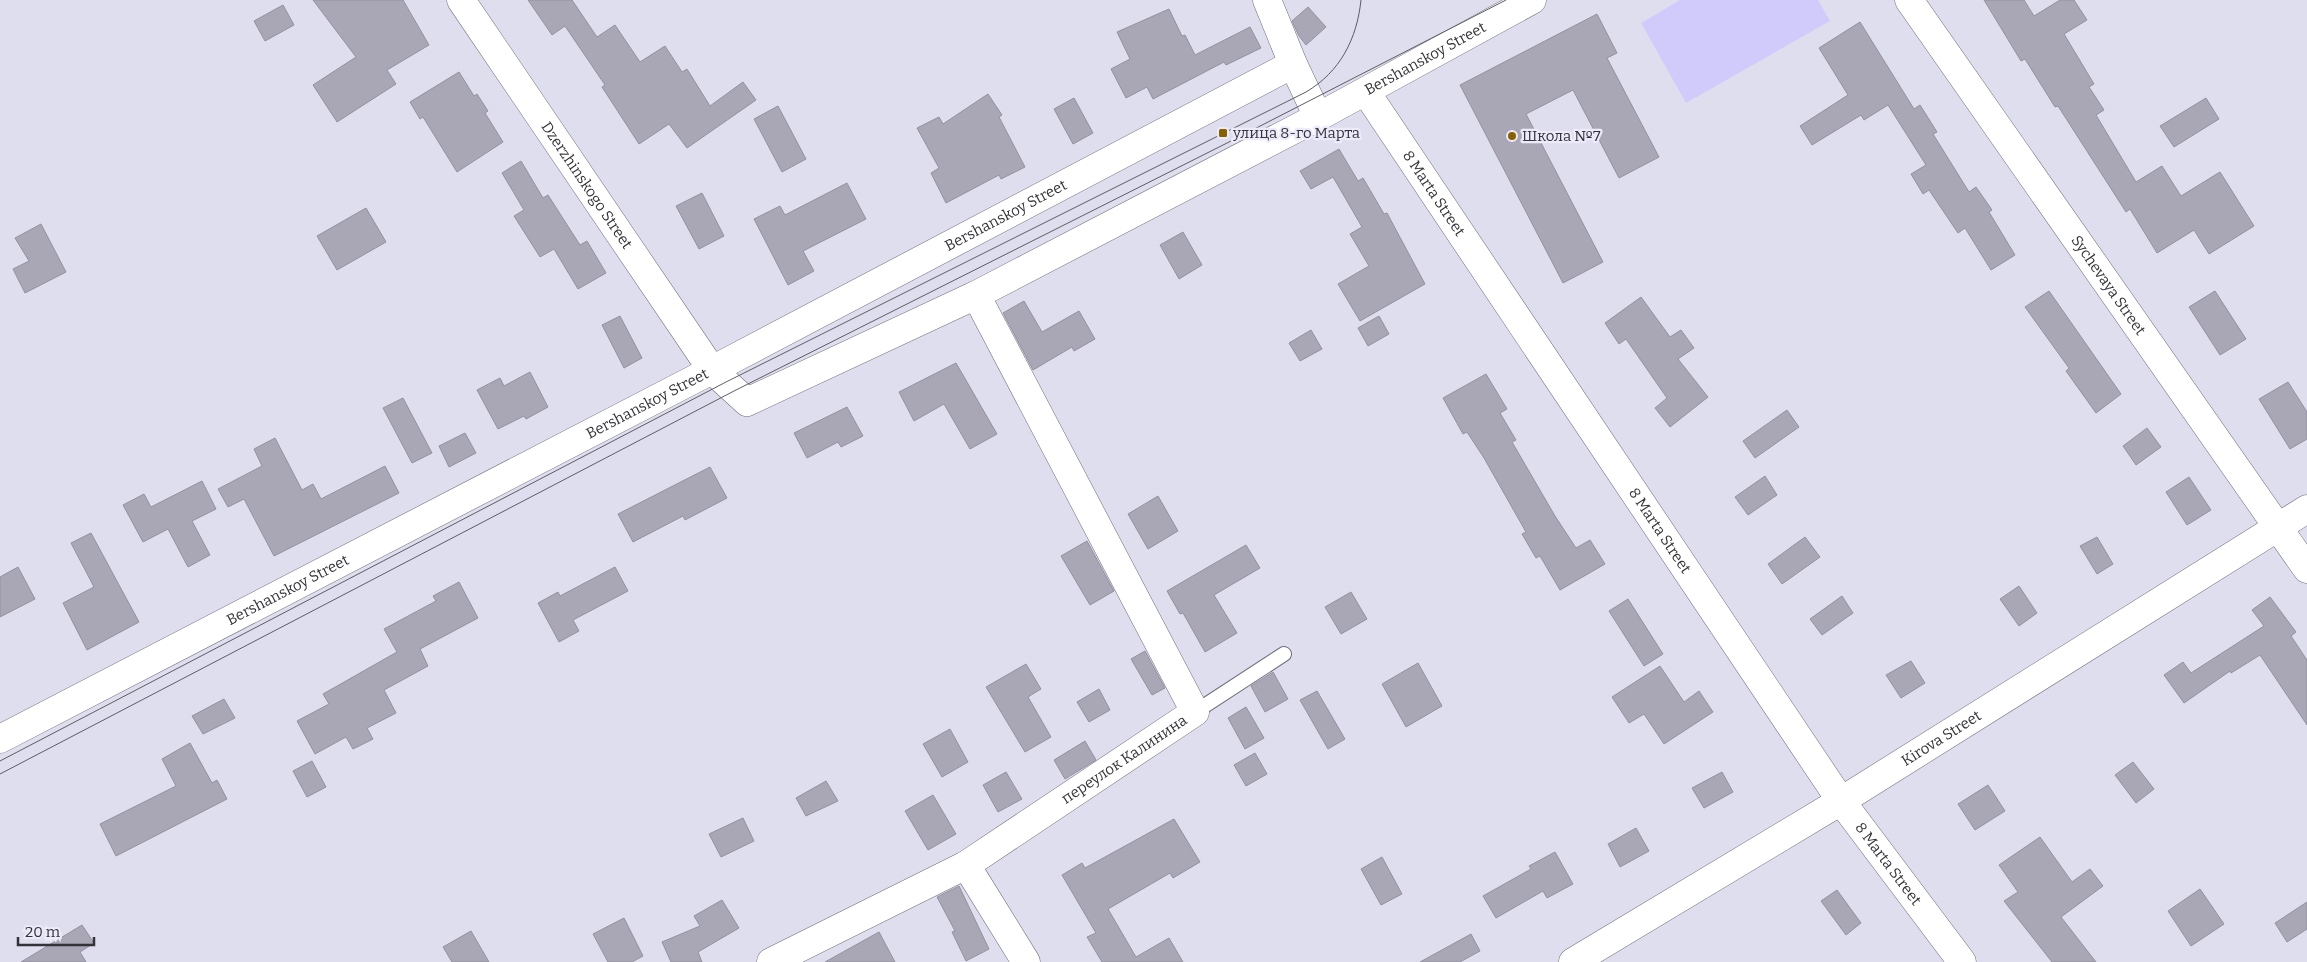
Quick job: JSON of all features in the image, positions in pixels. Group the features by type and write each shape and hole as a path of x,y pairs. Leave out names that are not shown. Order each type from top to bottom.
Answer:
{"street":[{"name":"Dzerzhinskogo Street","path":"462,0 712,370 747,402 976,295"},
{"path":"1267,0 1293,64 1318,118"},
{"name":"Bershanskoy Street","path":"976,295 1318,118 1532,0"},
{"name":"Sychevaya Street","path":"1909,0 2307,569"},
{"name":"Bershanskoy Street","path":"0,739 712,370 1293,64"},
{"name":"8 Marta Street","path":"1366,92 1841,801 1962,962"},
{"name":"переулок Калинина","path":"771,962 966,866 1195,712 976,295"},
{"name":"Kirova Street","path":"1573,962 1841,801 2307,509"},
{"path":"966,866 1026,962"}],"lane":[{"path":"1195,712 1284,654"}],"shaded area":[{"path":"1680,0 1818,0 1830,21 1686,103 1641,23"}],"building":[{"path":"313,0 403,0 429,45 387,70 396,84 337,122 313,85 356,57"},
{"path":"528,0 572,0 597,37 615,25 640,62 665,46 682,72 687,69 710,106 743,82 756,100 687,148 669,124 639,144 602,87 605,85 565,26 552,35"},
{"path":"1984,0 2024,0 2034,16 2060,0 2074,0 2087,20 2064,34 2094,84 2089,87 2104,110 2096,115 2136,182 2162,166 2181,196 2220,172 2254,226 2209,254 2194,230 2157,253 2130,209 2126,212 2058,106 2055,107 2025,59 2021,61"},
{"path":"283,5 294,25 265,41 254,21"},
{"path":"1308,7 1326,27 1306,45 1299,36 1292,21"},
{"path":"1169,9 1182,36 1185,35 1195,55 1250,27 1261,48 1226,65 1224,62 1153,99 1147,87 1126,98 1111,69 1130,59 1117,32"},
{"name":"Школа №7","path":"1597,14 1617,53 1607,58 1659,157 1619,178 1573,90 1526,114 1603,262 1563,283 1460,85"},
{"path":"1860,22 1914,109 1920,105 1937,132 1933,134 1969,192 1976,187 1992,210 1989,212 2015,255 1991,270 1965,228 1958,233 1929,190 1923,194 1911,174 1926,165 1888,105 1864,120 1861,115 1812,145 1800,126 1848,95 1819,48"},
{"path":"459,72 474,96 477,94 488,111 485,113 503,142 457,172 423,117 420,119 410,102"},
{"path":"988,94 1002,115 999,117 1025,167 1001,179 999,175 946,203 931,173 939,168 917,128 939,117 943,124"},
{"path":"1074,98 1093,133 1073,144 1054,109"},
{"path":"2206,98 2219,119 2174,147 2160,126"},
{"path":"778,106 806,159 782,172 754,119"},
{"path":"1339,149 1358,181 1363,178 1384,214 1387,213 1425,284 1360,321 1338,284 1369,266 1350,234 1362,227 1333,177 1311,189 1300,171"},
{"path":"521,161 543,198 548,195 580,245 587,241 606,273 578,289 554,249 540,257 514,216 524,210 502,173"},
{"path":"847,183 866,219 803,251 814,271 788,285 754,219 780,206 785,215"},
{"path":"702,193 724,236 699,249 676,206"},
{"path":"366,208 386,242 337,270 317,236"},
{"path":"41,224 66,272 25,293 13,269 29,261 15,238"},
{"path":"1183,232 1202,265 1179,279 1160,245"},
{"path":"2049,291 2121,394 2096,413 2066,371 2069,368 2025,307"},
{"path":"2215,291 2246,339 2220,355 2189,307"},
{"path":"1641,297 1670,337 1681,330 1694,348 1678,359 1708,397 1670,427 1655,408 1667,398 1626,339 1619,344 1605,323"},
{"path":"1024,301 1042,332 1079,311 1095,339 1074,351 1072,347 1033,370 1003,313"},
{"path":"620,316 642,358 624,368 602,325"},
{"path":"1379,316 1389,334 1368,346 1358,328"},
{"path":"1311,330 1322,349 1300,361 1289,343"},
{"path":"956,363 997,434 970,449 944,404 914,421 899,392"},
{"path":"530,372 548,407 526,419 524,416 498,429 477,390 500,378 504,386"},
{"path":"1486,374 1507,409 1500,413 1516,440 1512,442 1555,516 1576,548 1590,540 1605,564 1560,590 1540,556 1536,558 1522,534 1526,532 1484,458 1467,432 1463,434 1443,398"},
{"path":"2288,382 2307,412 2307,439 2290,449 2259,399"},
{"path":"403,398 432,453 412,463 383,408"},
{"path":"847,407 863,436 841,447 838,442 807,458 794,433"},
{"path":"1787,410 1799,427 1755,458 1743,441"},
{"path":"2147,428 2161,447 2136,465 2123,446"},
{"path":"465,433 476,453 449,467 439,446"},
{"path":"275,438 302,490 313,484 321,499 385,466 399,493 274,556 244,499 228,507 218,489 262,466 254,449"},
{"path":"710,467 727,498 685,520 683,516 633,542 618,514"},
{"path":"1765,476 1777,495 1748,515 1735,497"},
{"path":"2189,477 2211,510 2187,525 2166,492"},
{"path":"202,481 216,509 192,521 210,555 188,567 168,529 143,542 123,505 144,494 151,507"},
{"path":"1158,496 1178,531 1148,549 1128,514"},
{"path":"91,533 139,622 87,650 63,603 94,587 71,543"},
{"path":"1805,537 1820,557 1782,584 1768,564"},
{"path":"2097,537 2113,564 2097,574 2080,546"},
{"path":"1087,541 1114,591 1090,605 1061,556"},
{"path":"1246,545 1260,568 1214,595 1237,633 1205,652 1183,613 1180,614 1167,591"},
{"path":"18,567 35,599 0,617 0,577"},
{"path":"615,567 628,591 573,620 579,631 559,642 538,603 558,592 560,596"},
{"path":"459,582 478,618 420,649 428,666 384,690 396,713 367,728 373,739 353,749 346,737 315,754 297,721 329,704 323,694 397,652 384,629 436,601 433,596"},
{"path":"2019,586 2037,613 2019,626 2000,599"},
{"path":"1351,592 1367,619 1341,634 1325,607"},
{"path":"1842,596 1853,613 1822,635 1810,619"},
{"path":"2270,597 2296,632 2291,636 2307,660 2307,725 2260,655 2231,673 2230,671 2184,703 2164,675 2183,662 2191,673 2264,626 2252,610"},
{"path":"1628,599 1663,654 1644,666 1609,611"},
{"path":"1145,651 1165,688 1152,695 1131,659"},
{"path":"1911,661 1925,683 1901,698 1886,675"},
{"path":"1418,663 1442,706 1406,727 1382,684"},
{"path":"1026,664 1041,689 1028,697 1051,737 1025,752 986,687"},
{"path":"1660,666 1684,702 1699,691 1713,712 1664,744 1644,714 1629,723 1612,697"},
{"path":"1273,672 1288,699 1265,712 1251,686"},
{"path":"1099,689 1110,710 1089,722 1077,702"},
{"path":"1317,691 1345,739 1328,749 1300,700"},
{"path":"224,699 235,718 203,734 192,716"},
{"path":"1246,707 1264,738 1245,749 1228,718"},
{"path":"950,729 968,762 942,777 923,744"},
{"path":"1085,741 1096,760 1065,779 1054,760"},
{"path":"190,743 212,783 217,780 227,799 116,856 100,824 176,786 162,759"},
{"path":"1255,753 1267,774 1246,786 1234,765"},
{"path":"312,761 326,787 307,797 293,771"},
{"path":"2133,762 2154,789 2136,803 2115,775"},
{"path":"1006,772 1022,799 998,812 983,785"},
{"path":"1722,772 1733,792 1704,808 1692,788"},
{"path":"826,781 838,801 806,816 796,798"},
{"path":"1988,785 2005,811 1975,830 1958,804"},
{"path":"933,795 956,834 928,850 905,811"},
{"path":"743,818 754,841 721,857 709,834"},
{"path":"1174,819 1200,862 1173,878 1170,873 1108,909 1136,957 1169,938 1183,962 1102,962 1087,937 1096,933 1062,875 1082,863 1085,868"},
{"path":"1636,828 1649,851 1620,867 1608,844"},
{"path":"2040,837 2072,882 2090,869 2103,886 2061,917 2096,962 2052,962 2004,901 2018,892 1999,865"},
{"path":"1555,852 1573,884 1547,898 1543,891 1496,918 1483,896 1531,869 1529,866"},
{"path":"1382,857 1402,894 1381,905 1361,869"},
{"path":"959,886 989,949 966,961 952,932 955,931 937,897"},
{"path":"2200,889 2224,924 2191,946 2168,911"},
{"path":"1837,890 1861,923 1846,935 1821,901"},
{"path":"722,900 739,928 698,952 702,962 671,962 662,942 700,926 694,916"},
{"path":"2307,902 2307,929 2287,942 2275,923"},
{"path":"624,918 643,956 632,962 608,962 593,934"},
{"path":"82,925 94,943 80,952 86,962 21,962"},
{"path":"471,931 489,962 452,962 443,947"},
{"path":"879,932 895,962 825,962"},
{"path":"1471,934 1480,951 1460,962 1420,962"}],"tram line":[{"path":"0,761 726,382 1306,92 1328,75 1345,53 1356,28 1361,0"},
{"path":"0,774 734,391 1229,142 1506,0"}],"place":[{"name":"улица 8-го Марта","path":"1223,133"},
{"name":"Школа №7","path":"1512,136"}]}
